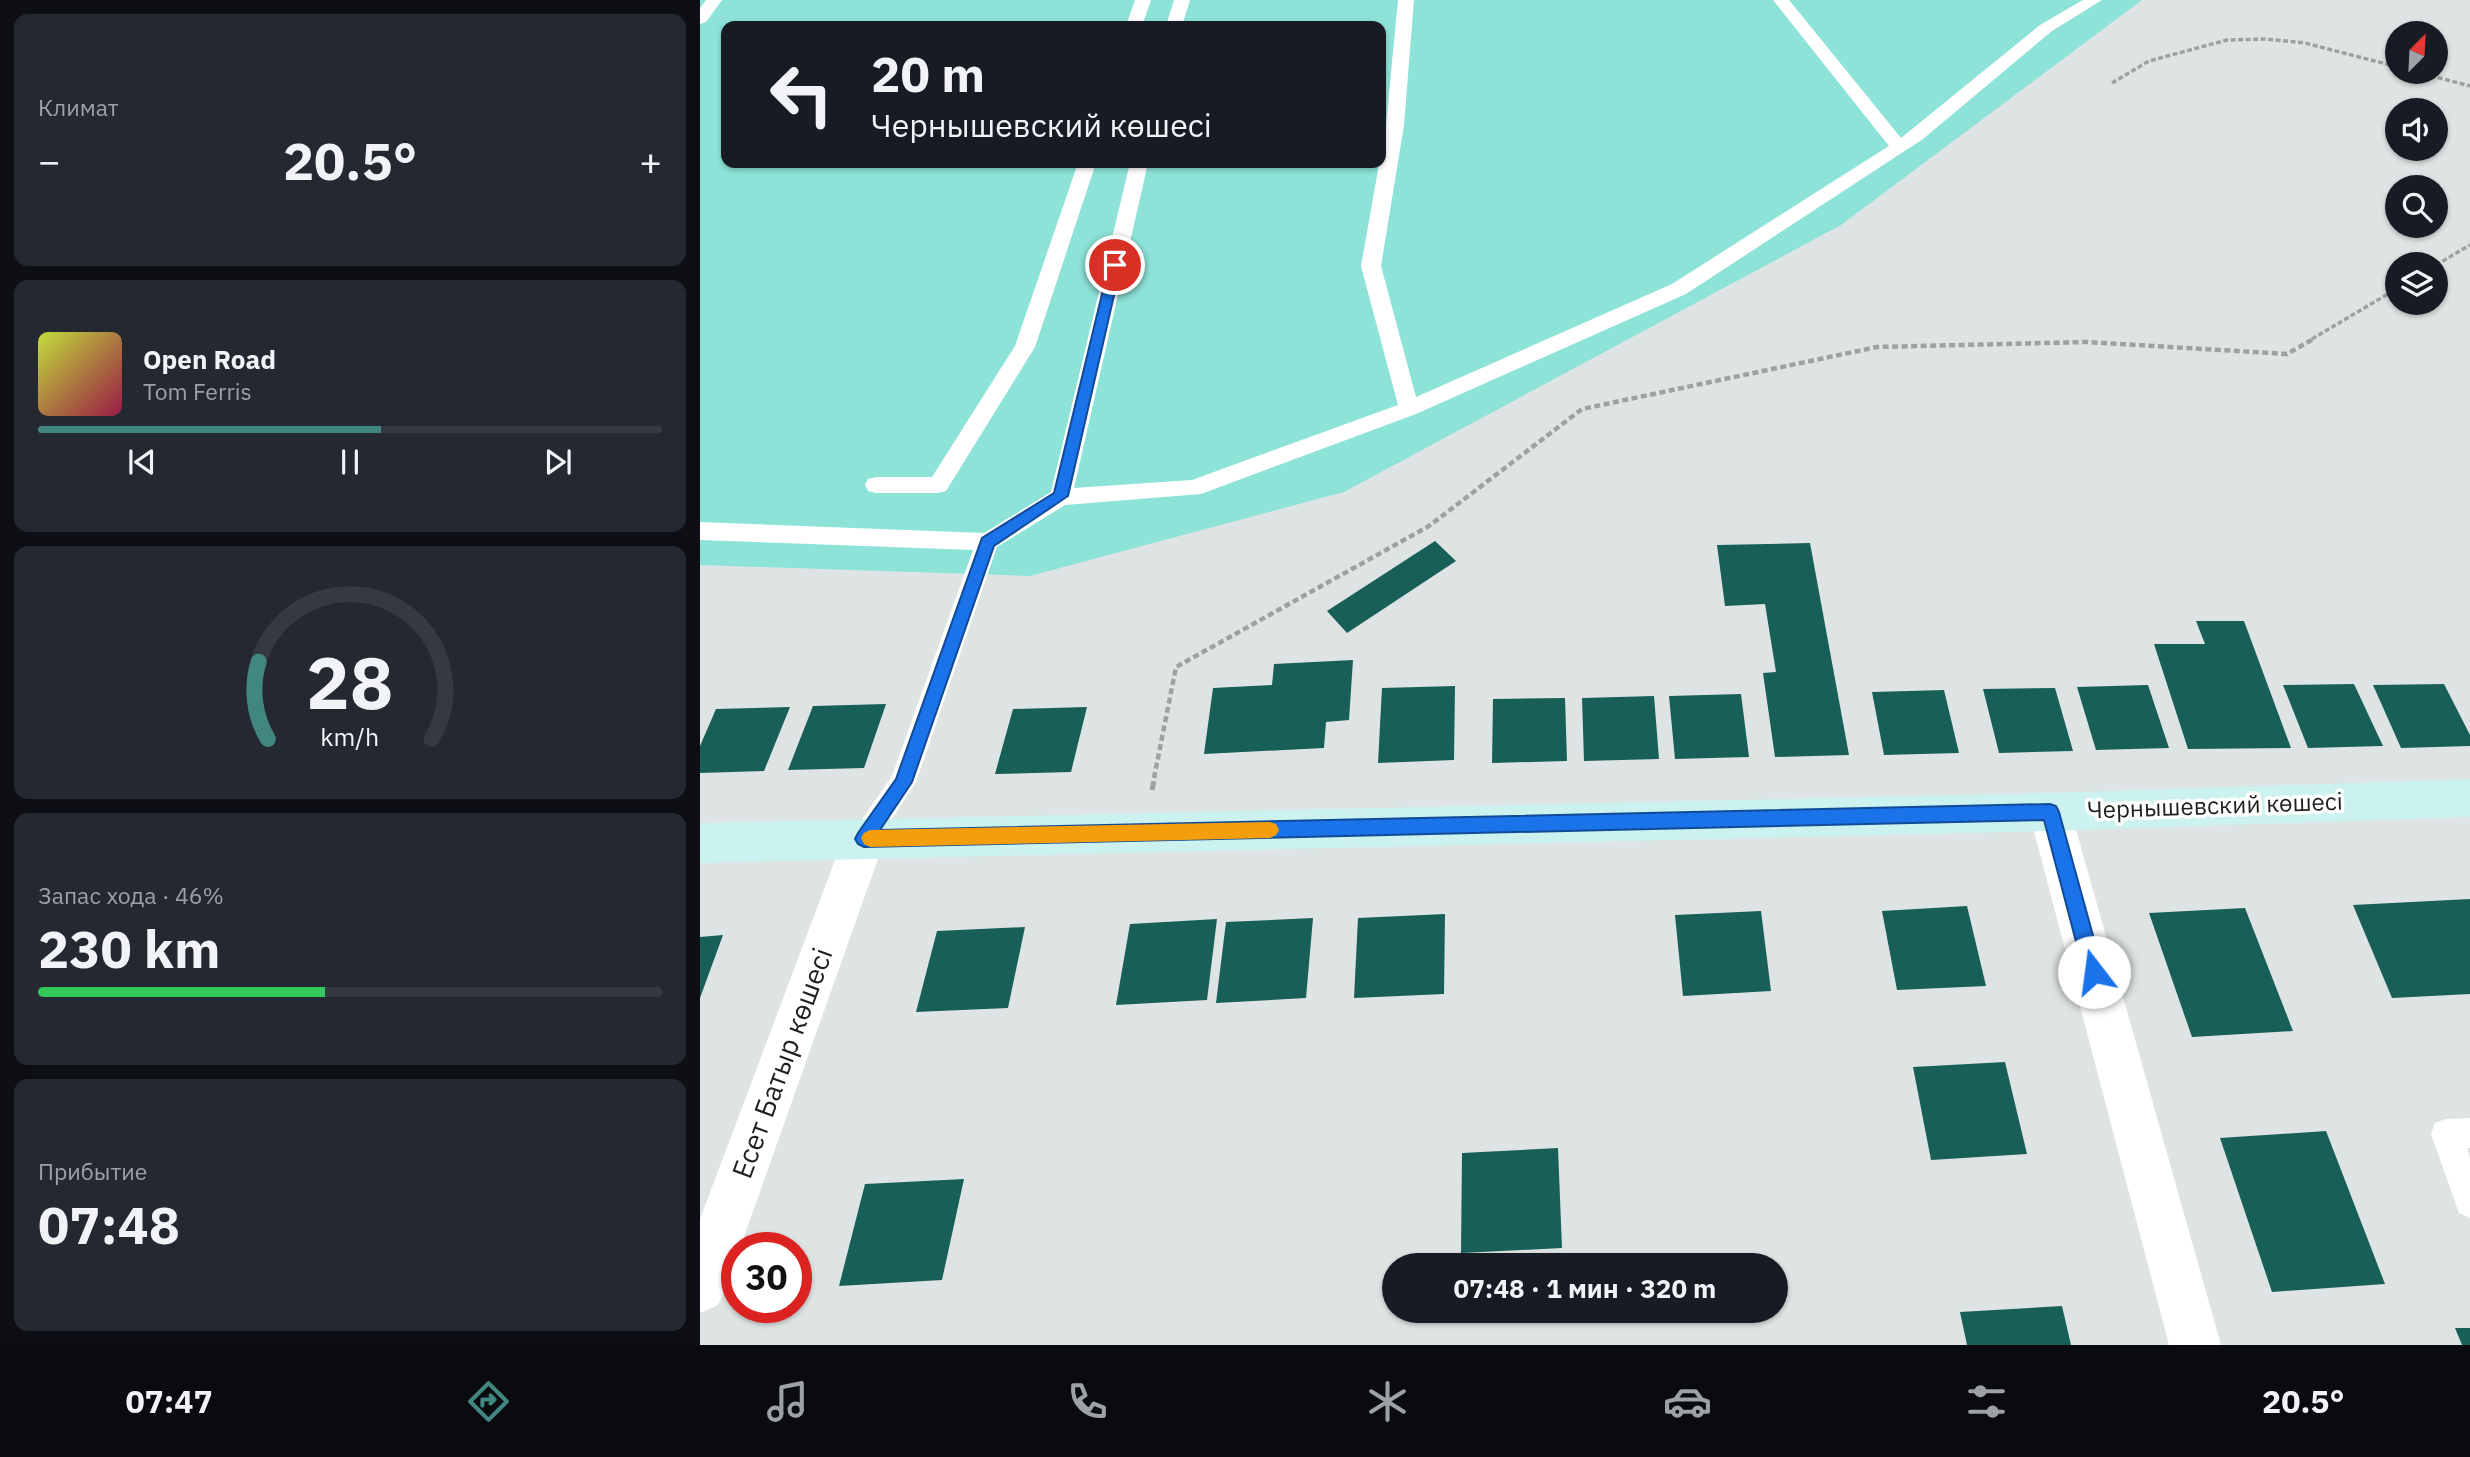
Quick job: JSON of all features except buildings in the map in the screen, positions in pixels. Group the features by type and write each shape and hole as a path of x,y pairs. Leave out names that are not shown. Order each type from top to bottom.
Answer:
{"street":[{"name":"Чернышевский көшесі","path":"700,843 2050,812 2470,798"},
{"path":"2050,812 2195,1345"},
{"name":"Есет Батыр көшесі","path":"700,1287 864,839"}],"lane":[{"path":"700,19 714,0"},
{"path":"1136,21 1143,0"},
{"path":"1176,21 1182,0"},
{"path":"1406,0 1395,125 1371,266 1409,409"},
{"path":"1781,0 1899,146"},
{"path":"700,531 987,542 1061,496 1193,488 1409,409 1679,289 1917,135 2046,28 2094,0"},
{"path":"876,485 938,485 1025,347 1085,168"},
{"path":"1061,496 1138,168"},
{"path":"864,839 904,782 987,542"},
{"path":"2470,1133 2446,1135 2470,1202"}],"path":[{"path":"2112,83 2149,61 2227,40 2266,39 2305,43 2385,64"},
{"path":"2448,80 2470,86"},
{"path":"2448,258 2470,245"},
{"path":"1145,832 1176,667 1429,526 1582,409 1877,347 2087,342 2287,354 2385,296"}],"shaded area":[{"path":"700,0 2142,0 1841,225 1344,492 1030,576 700,565"}],"slow traffic":[{"path":"870,838 1270,830"}],"route":[{"path":"1115,265 1061,496 987,542 904,782 864,839 2050,812 2094,972"}]}
